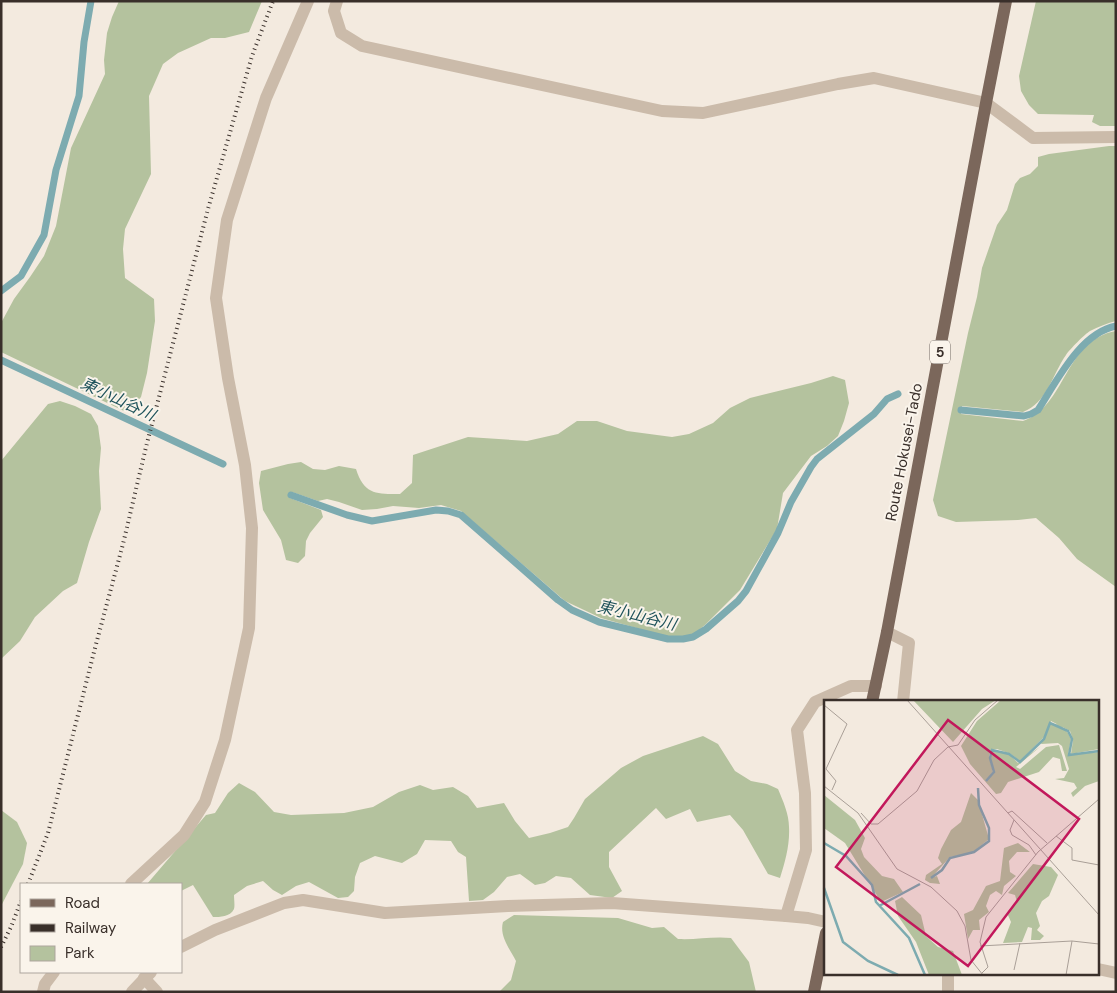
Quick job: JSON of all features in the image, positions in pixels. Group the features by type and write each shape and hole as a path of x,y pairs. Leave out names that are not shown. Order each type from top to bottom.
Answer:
{"main road":[{"name":"Route Hokusei-Tado","path":"872,700 1006,1"},
{"path":"814,992 824,943"}],"street":[{"path":"132,883 184,835 205,802 225,740 250,628 252,528 245,465 228,378 216,298 227,220 266,98 308,1"},
{"path":"336,1 334,11 341,32 362,46 662,110 703,113 874,78 986,103 1033,138 1116,137"},
{"path":"887,632 909,643 903,700"},
{"path":"786,916 806,850 805,793 797,730 815,702 850,686 876,686"},
{"path":"182,946 215,930 284,903 303,900 384,913 508,906 612,903 786,916 824,922"},
{"path":"1100,970 1116,973"},
{"path":"42,992 44,984 53,973"},
{"path":"132,992 148,975 157,992"},
{"path":"948,976 948,992"}],"green space":[{"path":"119,1 262,1 249,32 225,38 211,38 178,53 163,64 149,96 151,174 125,229 123,249 125,278 154,299 155,321 147,373 141,397 132,407 124,411 1,352 1,323 14,299 44,256 56,226 71,148 105,74 104,60 107,33"},
{"path":"1036,1 1116,1 1116,126 1100,126 1092,122 1094,115 1038,114 1029,105 1021,91 1019,76"},
{"path":"1116,146 1116,321 1090,331 1078,342 1066,355 1048,388 1031,408 1023,412 962,406 961,414 1023,421 1037,413 1048,402 1075,360 1086,347 1099,337 1116,331 1116,587 1077,559 1059,538 1036,518 956,522 938,516 933,500 982,268 997,225 1007,210 1015,184 1020,178 1030,174 1038,166 1038,157"},
{"path":"833,376 845,380 849,403 838,436 811,456 783,493 777,529 740,590 693,635 665,636 601,618 565,601 461,511 441,505 419,508 393,506 362,510 327,499 318,501 292,492 290,498 321,510 323,517 310,533 306,541 305,556 298,563 286,560 281,540 263,510 259,483 261,471 288,464 301,462 313,469 325,470 339,466 356,469 363,484 372,491 385,494 400,494 412,483 413,455 468,437 527,441 558,434 577,421 597,421 627,431 672,437 689,434 713,423 730,408 750,398"},
{"path":"60,401 91,414 98,426 101,448 99,471 101,509 77,583 63,591 35,617 20,641 1,659 1,461 48,404"},
{"path":"703,736 718,744 735,771 751,781 767,784 778,789 789,822 788,847 780,878 768,874 743,830 730,815 697,822 690,809 666,819 656,808 609,852 609,867 622,891 612,898 590,895 571,878 556,876 545,883 535,885 520,874 507,877 494,892 483,900 469,901 466,857 458,852 451,841 425,840 417,854 402,863 375,856 360,863 355,877 354,891 348,897 338,898 309,882 296,886 282,895 263,881 247,886 234,895 234,908 230,914 213,917 193,885 182,890 182,883 148,883 206,815 215,813 228,793 239,783 255,792 274,812 291,815 344,813 373,807 399,792 420,785 433,790 453,787 468,796 477,808 504,803 515,821 529,838 568,827 585,799 621,768 643,756"},
{"path":"1,810 17,822 27,843 23,864 1,906"},
{"path":"514,915 618,918 652,928 664,927 678,939 731,938 749,962 756,992 499,992 511,980 516,961 502,932 503,922"}],"waterway":[{"path":"1,291 21,276 44,235 56,170 79,96 84,42 91,1"},
{"name":"東小山谷川","path":"961,410 1024,416 1031,414 1038,410 1081,348 1103,330 1116,326"},
{"name":"東小山谷川","path":"1,360 223,464"},
{"name":"東小山谷川","path":"291,495 347,515 372,521 436,510 461,515 558,600 572,610 599,622 668,639 683,639 693,637 706,629 738,601 746,591 778,533 791,502 817,459 874,414 887,399 898,394"}],"railway":[{"path":"28,883 48,833 208,209 252,56 273,1"},
{"path":"1,947 20,904"}]}
